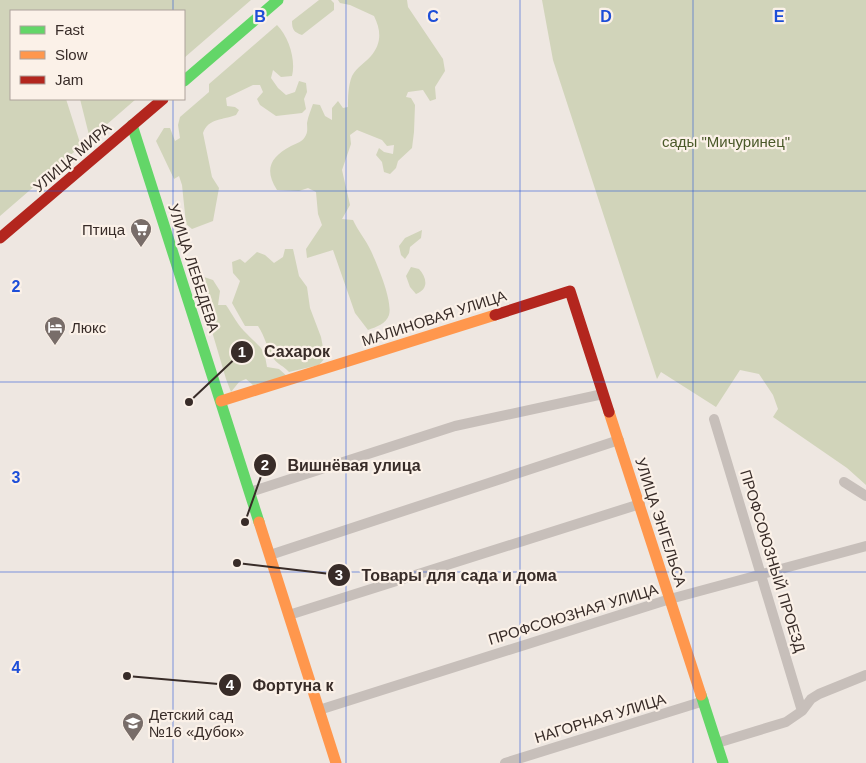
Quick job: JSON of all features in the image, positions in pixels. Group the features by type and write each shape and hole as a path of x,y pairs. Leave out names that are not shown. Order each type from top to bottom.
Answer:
{"main road":[{"path":"185,80 278,0"},
{"name":"УЛИЦА МИРА","path":"0,238 162,100"},
{"name":"УЛИЦА ЛЕБЕДЕВА","path":"132,125 336,763"},
{"name":"МАЛИНОВАЯ УЛИЦА","path":"220,401 570,291"},
{"name":"УЛИЦА ЭНГЕЛЬСА","path":"570,291 723,763"}],"street":[{"path":"250,492 454,426 603,394"},
{"name":"ПРОФСОЮЗНЫЙ ПРОЕЗД","path":"714,419 802,711"},
{"path":"270,555 619,440"},
{"path":"844,482 866,496"},
{"path":"289,615 640,504"},
{"name":"ПРОФСОЮЗНАЯ УЛИЦА","path":"319,710 670,599 866,546"},
{"path":"717,743 786,722 802,711 819,694 866,676"},
{"name":"НАГОРНАЯ УЛИЦА","path":"505,763 704,701"}],"green space":[{"path":"0,0 251,0 185,57 185,10 10,10 10,100 66,100 81,146 0,216"},
{"path":"319,0 331,0 334,3 334,10 302,35 295,32 292,21"},
{"path":"338,0 407,0 408,7 443,59 445,71 435,87 436,99 430,101 423,90 408,92 406,97 411,98 415,105 412,148 398,161 396,168 390,174 384,172 382,162 376,155 379,148 384,152 393,154 394,145 387,146 382,140 357,130 350,135 351,144 342,170 350,205 342,219 353,220 369,247 384,283 390,309 386,321 368,330 355,313 333,250 307,258 306,249 322,225 318,214 316,192 308,188 299,191 277,190 270,170 274,159 278,155 305,137 308,118 313,104 320,105 325,116 332,120 332,108 338,101 343,108 348,107 352,76 375,51 379,41 378,26 374,16 350,5 340,3"},
{"name":"сады \"Мичуринец\"","path":"542,0 866,0 866,485 847,468 773,417 778,409 773,395 759,374 740,370 716,407 661,372 657,379 553,60"},
{"path":"277,25 288,42 293,70 292,76 281,77 273,70 271,78 286,95 295,92 299,81 306,83 307,92 304,99 306,109 302,113 276,116 260,105 257,99 263,92 260,85 253,85 226,98 227,106 235,107 239,110 236,115 212,122 205,128 203,133 212,177 219,188 213,221 192,229 186,224 182,185 179,176 174,179 156,141 164,128 170,128 175,141 180,138 178,125 180,117 209,92 209,84"},
{"path":"80,100 135,100 90,139"},
{"path":"422,230 421,238 410,247 405,259 401,255 399,246 405,238"},
{"path":"285,249 293,249 299,276 307,287 310,308 321,337 325,358 319,365 289,372 274,359 258,326 245,326 232,303 240,281 233,273 232,262 240,259 245,263 257,252 265,255 274,263 283,257"},
{"path":"411,267 419,269 425,280 425,286 416,294 410,287 406,276"},
{"path":"204,277 213,280 220,291 218,305 226,305 241,328 261,348 267,367 279,369 288,377 253,385 246,379 239,382 231,392 198,284"}],"traffic: fast":[{"path":"185,80 278,0"},
{"path":"132,125 259,522"},
{"path":"701,695 723,763"}],"traffic: slow":[{"path":"221,401 495,315"},
{"path":"609,412 701,695"},
{"path":"259,522 336,763"}],"traffic: jam":[{"path":"0,238 162,100"},
{"path":"495,315 570,291 609,412"}],"place":[{"name":"Птица","path":"141,248"},
{"name":"Люкс","path":"55,346"},
{"name":"Сахарок","path":"189,402"},
{"name":"Вишнёвая улица","path":"245,522"},
{"name":"Товары для сада и дома","path":"237,563"},
{"name":"Фортуна к","path":"127,676"},
{"name":"Детский сад №16 «Дубок»","path":"133,742"}]}
